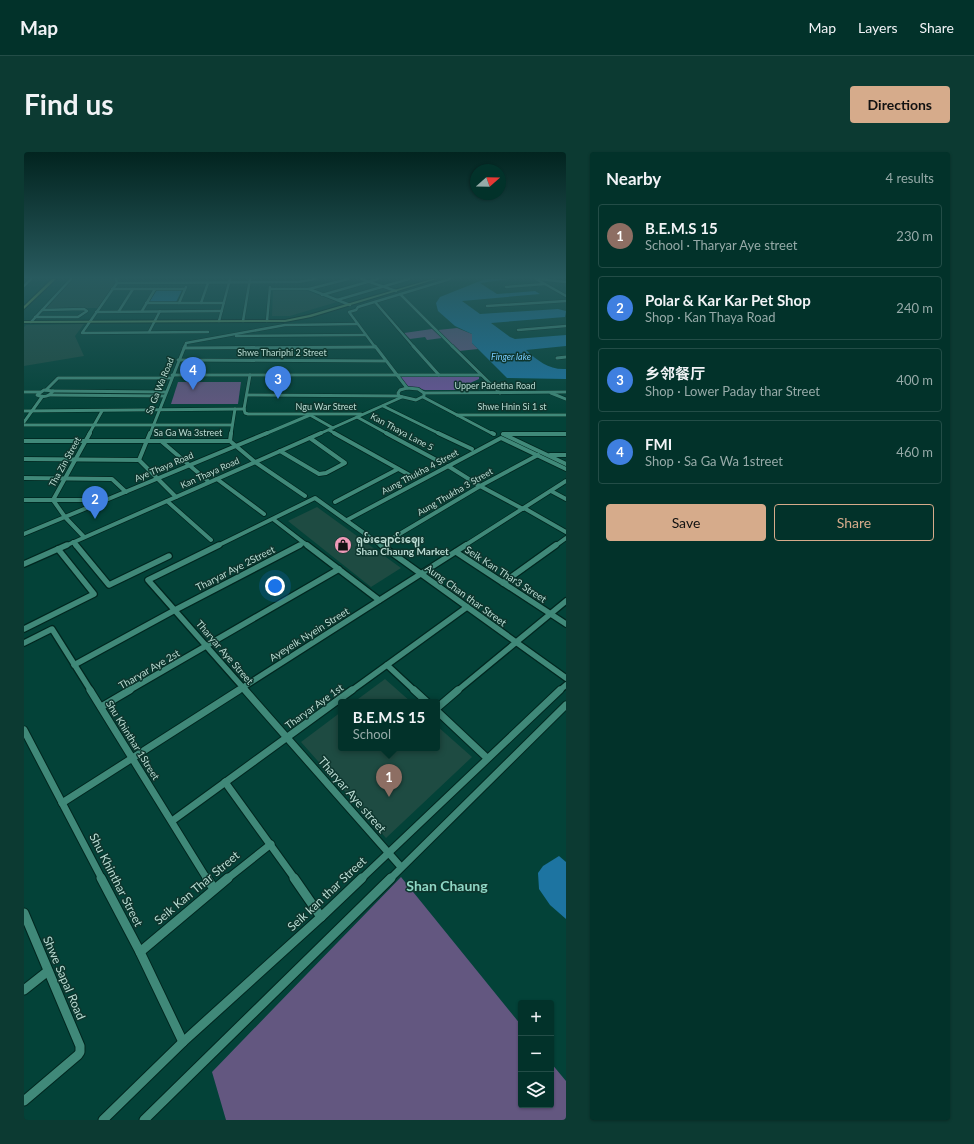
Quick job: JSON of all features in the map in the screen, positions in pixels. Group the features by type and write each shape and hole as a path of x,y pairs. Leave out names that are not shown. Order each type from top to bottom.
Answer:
{"street":[{"path":"87,324 82,333 208,332"},
{"path":"149,332 153,324"},
{"name":"Sa Ga Wa Road","path":"139,460 186,343 285,325 345,324"},
{"path":"358,324 407,388 418,389 424,395 457,415 494,434"},
{"path":"395,324 439,375"},
{"path":"430,324 500,393"},
{"path":"518,330 566,326"},
{"path":"230,334 233,336 366,335"},
{"path":"184,348 375,347"},
{"path":"557,358 566,357"},
{"name":"Shwe Thariphi 2 Street","path":"178,360 385,361"},
{"path":"24,392 40,392 46,390 58,378 250,375 481,375"},
{"path":"24,411 244,409 248,394 250,375"},
{"name":"Kan Thaya Road","path":"24,564 383,406 400,395 407,388"},
{"path":"46,390 166,392"},
{"path":"50,395 53,391"},
{"path":"37,395 40,392"},
{"path":"549,392 566,399"},
{"name":"Upper Padetha Road","path":"424,395 566,392"},
{"path":"248,394 400,395 411,400 424,395"},
{"path":"24,395 37,395 42,397 50,395 164,396"},
{"name":"Upper Padetha Road","path":"424,395 566,395"},
{"path":"24,423 42,397"},
{"path":"383,406 472,449"},
{"path":"235,409 230,441 255,462 305,496"},
{"name":"Ngu War Street","path":"244,409 245,413 248,414 363,414"},
{"name":"Tha Zin Street","path":"84,537 65,517 53,500 102,411"},
{"path":"310,415 412,478"},
{"name":"Aye Thaya Road","path":"24,534 310,415"},
{"name":"Shwe Hnin Si 1 st","path":"457,415 566,415"},
{"name":"Kan Thaya Lane 5","path":"357,417 440,462"},
{"path":"24,423 94,425 232,425"},
{"path":"502,436 566,434"},
{"path":"502,436 566,469"},
{"path":"502,436 566,464"},
{"name":"Aung Thukha 4 Street","path":"347,520 502,436"},
{"path":"280,451 319,474 326,473 345,463 331,453 327,447 310,438"},
{"name":"Sa Ga Wa 3street","path":"24,441 230,441"},
{"path":"161,441 209,482"},
{"name":"Aung Thukha 3 Street","path":"381,545 480,486 538,455"},
{"path":"548,455 566,455"},
{"path":"24,459 139,460 176,497"},
{"path":"448,466 480,486 566,532"},
{"path":"335,502 398,469"},
{"path":"24,478 112,479 126,492"},
{"path":"217,479 264,514"},
{"name":"Ayeyeik Nyein Street","path":"62,803 566,481"},
{"path":"551,491 566,499"},
{"name":"Aung Chan thar Street","path":"273,519 315,498 566,678"},
{"path":"24,500 106,500"},
{"path":"167,501 211,540"},
{"path":"273,519 380,600"},
{"name":"Tharyar Aye Street","path":"273,519 148,580 287,738"},
{"path":"503,583 566,538"},
{"path":"73,542 109,585 169,556"},
{"name":"Tharyar Aye 2Street","path":"175,610 304,543"},
{"path":"24,629 94,594 58,548"},
{"name":"Seik Kan Thar3 Street","path":"456,552 566,624"},
{"name":"Tharyar Aye 2st","path":"101,707 339,570"},
{"path":"440,707 566,601"},
{"name":"Tharyar Aye 1st","path":"340,699 467,607"},
{"path":"74,665 175,610"},
{"name":"Shu Khinthar 1Street","path":"24,643 52,629 214,888"},
{"path":"387,665 424,699"},
{"name":"Seik kan thar Street","path":"103,1120 183,1042 321,917 487,758 566,685"},
{"name":"Tharyar Aye 1st","path":"172,821 338,701"},
{"path":"144,1120 566,705"},
{"path":"440,713 487,758"},
{"name":"Shu Khinthar Street","path":"24,730 140,952 183,1042"},
{"name":"Tharyar Aye street","path":"287,738 401,867"},
{"path":"225,782 271,844 321,917"},
{"name":"Seik Kan Thar Street","path":"140,952 214,888 271,844"},
{"name":"Shwe Sapal Road","path":"24,913 80,1046 80,1052 24,1101"},
{"path":"24,990 48,971"}],"shaded area":[{"path":"84,324 75,336 84,356 24,366 24,327 26,325"},
{"path":"457,328 472,334 472,343 478,349 459,351 438,330"},
{"path":"432,329 442,338 427,340 425,337 410,339 404,333"},
{"path":"399,376 479,376 479,379 470,383 471,387 476,390 425,390 408,387"},
{"path":"178,382 241,382 238,404 171,404"},
{"name":"ရှမ်းချောင်းဈေး Shan Chaung Market","path":"317,507 401,568 371,587 288,521"},
{"path":"385,679 408,699 358,699"},
{"path":"338,714 338,751 440,751 440,729 472,757 386,838 301,742"},
{"path":"401,877 518,1021 518,1108 554,1108 554,1067 566,1081 566,1120 226,1120 212,1072"}],"water":[{"name":"Finger lake","path":"453,324 493,324 515,339 566,335 566,346 526,350 544,364 554,368 566,369 566,379 507,378 472,343 472,334"},
{"path":"559,856 566,862 566,919 550,905 539,889 538,873 543,866"}],"place":[{"name":"FMI","path":"193,390"},
{"name":"乡邻餐厅","path":"278,399"},
{"name":"Polar & Kar Kar Pet Shop","path":"95,519"},
{"name":"ရှမ်းချောင်းဈေး Shan Chaung Market","path":"343,545"},
{"name":"B.E.M.S 15","path":"389,797"}],"district":[{"name":"Shan Chaung","path":"447,886"}]}
